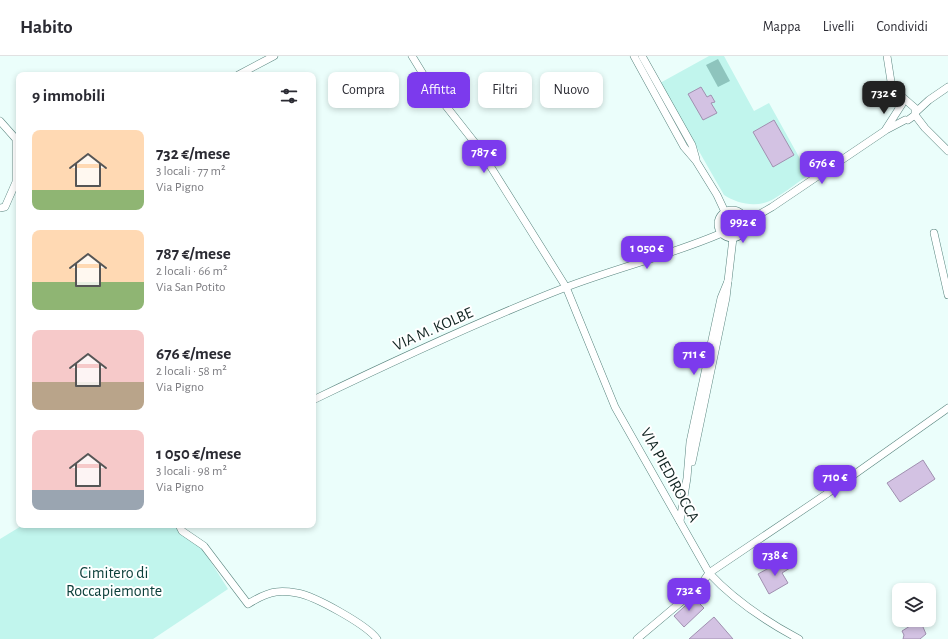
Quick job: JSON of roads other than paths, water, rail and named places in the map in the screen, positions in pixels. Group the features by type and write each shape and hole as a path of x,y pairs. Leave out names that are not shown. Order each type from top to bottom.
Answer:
{"street":[{"path":"244,72 274,56"},
{"name":"VIA PIEDIROCCA","path":"412,56 431,87 479,148 566,288 615,407 709,573 722,588 738,600 799,639"},
{"path":"634,56 684,147 696,161 717,195 725,212"},
{"path":"642,56 692,145 696,161"},
{"path":"887,56 892,88 900,117 925,128"},
{"path":"746,222 772,208 886,130 906,120 916,113 929,100 948,87"},
{"path":"892,88 910,103 925,128 948,152"},
{"path":"886,130 904,103 929,100"},
{"path":"0,121 16,138"},
{"path":"3,207 16,182"},
{"path":"736,211 741,214 746,222 744,231 733,238 725,236 718,224 725,212 736,211"},
{"name":"VIA M. KOLBE","path":"316,399 424,347 566,288 699,243 722,233"},
{"path":"934,233 948,295"},
{"path":"680,522 687,478 698,436 726,298 733,238"},
{"path":"637,639 700,586 709,573 946,411"},
{"path":"180,528 182,531 204,546 248,604 260,597 275,592 298,593 328,606 362,625 377,639"}],"water":[{"path":"718,59 730,81 718,87 706,65"}],"park label":[{"name":"Cimitero di Roccapiemonte","path":"114,582"}]}
